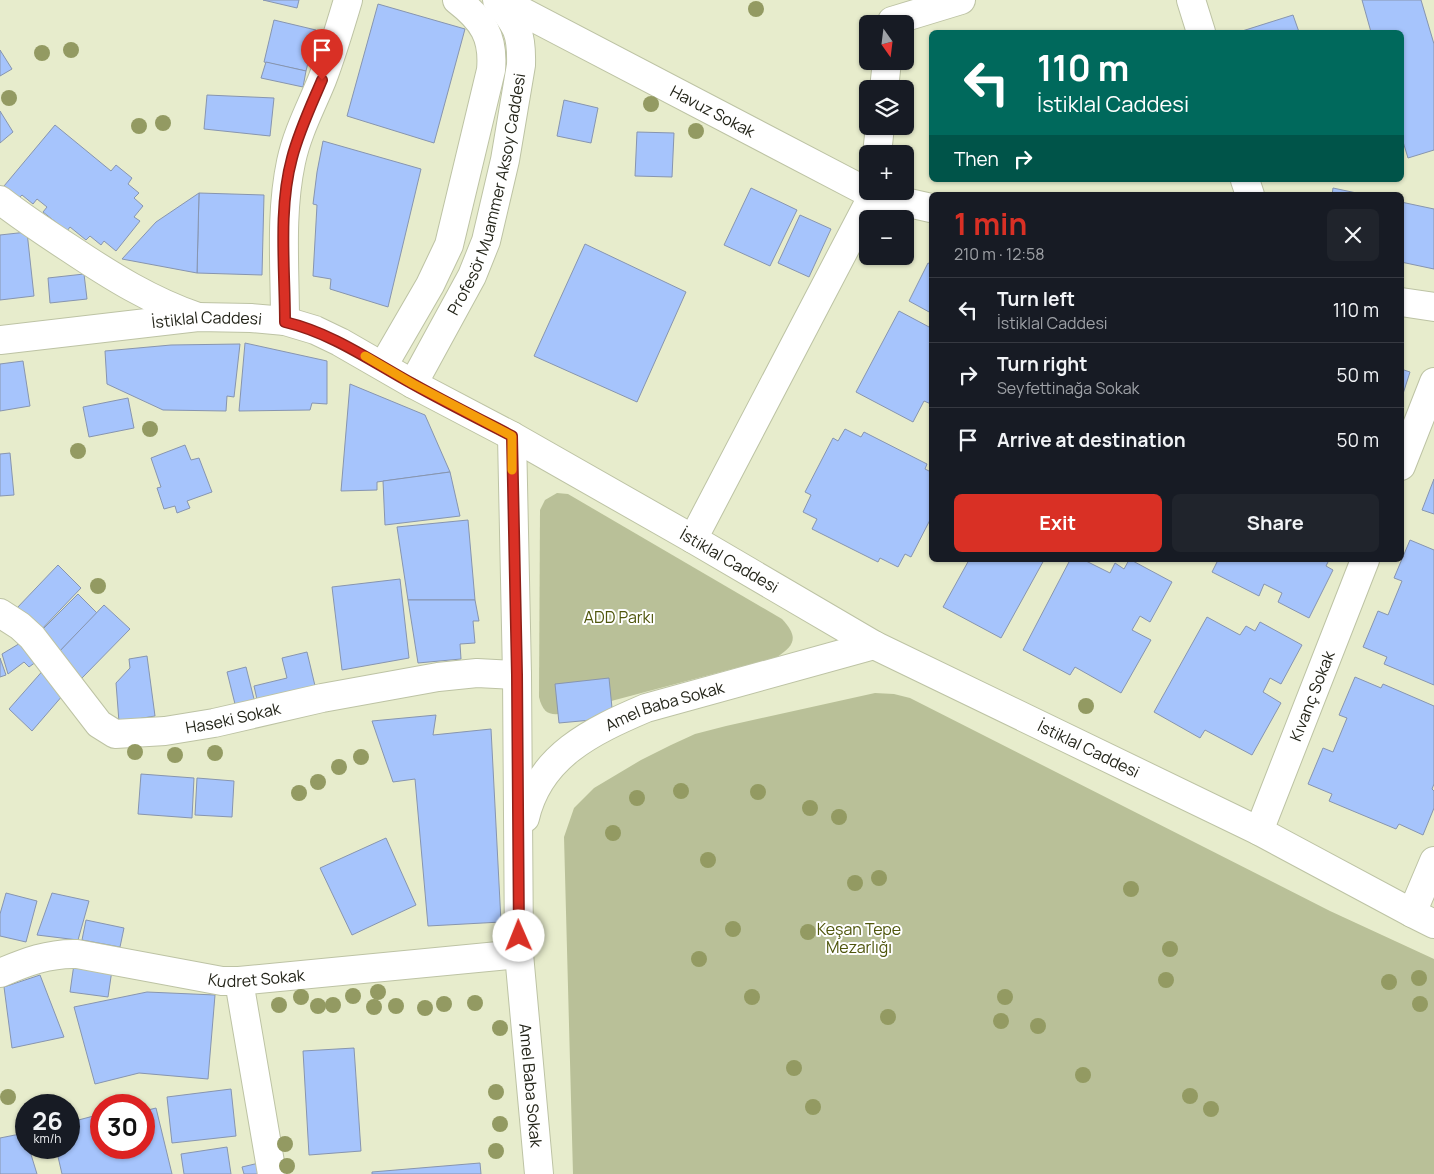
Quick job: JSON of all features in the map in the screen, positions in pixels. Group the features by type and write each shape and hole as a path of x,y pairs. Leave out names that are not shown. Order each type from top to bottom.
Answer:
{"street":[{"path":"285,322 284,218 287,182 301,128 334,48 348,0"},
{"name":"Profesör Muammer Aksoy Caddesi","path":"383,366 430,286 449,245 491,70 492,57 488,36 477,17 457,0"},
{"name":"Profesör Muammer Aksoy Caddesi","path":"413,384 478,262 486,240 503,168 522,65 522,52 516,25 499,0"},
{"name":"Havuz Sokak","path":"499,0 859,186"},
{"path":"895,15 961,0"},
{"path":"1191,0 1200,30"},
{"path":"0,200 130,287 173,308 198,317"},
{"path":"693,539 869,200"},
{"name":"Havuz Sokak","path":"900,200 929,207"},
{"path":"1404,302 1434,307"},
{"name":"İstiklal Caddesi","path":"0,340 198,317 251,318 285,322 302,326 332,338 413,384 512,436 874,645 1259,831 1427,916"},
{"path":"1404,458 1434,382"},
{"name":"Amel Baba Sokak","path":"512,436 517,675 519,954 539,1174"},
{"name":"Kıvanç Sokak","path":"1259,831 1364,562"},
{"name":"Haseki Sokak","path":"0,613 20,626 32,637 100,724 115,734 165,731 214,723 322,698 438,677 477,673 517,675"},
{"name":"Amel Baba Sokak","path":"518,846 529,801 539,781 552,765 575,744 621,718 646,708 874,645"},
{"path":"1427,916 1434,861"},
{"name":"Kudret Sokak","path":"0,973 59,953 77,954 222,981 240,981 519,954"},
{"path":"240,981 272,1174"}],"green space":[{"name":"ADD Parkı","path":"557,493 568,494 782,619 791,630 793,640 791,644 777,657 566,713 551,714 545,710 539,697 540,510 545,500"},
{"name":"Keşan Tepe Mezarlığı","path":"875,693 894,694 910,698 1330,911 1434,959 1434,1174 573,1174 564,837 574,808 594,788 641,760 695,734"}],"building":[{"path":"263,0 299,0 297,8"},
{"path":"1362,0 1421,0 1434,44 1434,150 1408,158 1404,145 1404,30 1370,30"},
{"path":"378,4 465,29 434,143 347,116"},
{"path":"1293,15 1298,30 1245,30"},
{"path":"274,20 316,30 306,71 264,62"},
{"path":"0,50 12,69 0,76"},
{"path":"266,62 306,71 303,87 261,78"},
{"path":"207,95 274,98 270,136 204,129"},
{"path":"564,100 598,108 591,143 557,136"},
{"path":"0,111 13,132 0,143"},
{"path":"55,125 111,171 116,165 132,178 128,184 139,193 134,198 143,206 134,217 140,221 116,251 104,241 101,245 90,236 86,240 70,227 67,231 43,212 47,207 37,199 33,204 22,195 19,198 4,186"},
{"path":"637,132 674,133 672,177 635,176"},
{"path":"323,141 421,169 388,307 330,289 331,279 313,276 317,205 313,204"},
{"path":"751,188 797,210 770,266 724,245"},
{"path":"1333,188 1352,192 1332,192"},
{"path":"199,193 264,195 262,275 197,273"},
{"path":"199,193 197,273 122,259 156,222"},
{"path":"1404,203 1434,209 1434,269 1404,263"},
{"path":"800,215 831,229 809,277 778,263"},
{"path":"27,232 34,296 0,300 0,235"},
{"path":"585,244 686,292 637,402 534,356"},
{"path":"928,263 929,263 929,312 909,301"},
{"path":"84,274 87,299 50,303 48,278"},
{"path":"899,311 929,327 929,403 924,401 913,422 856,392"},
{"path":"245,343 327,361 327,404 312,403 310,410 239,411"},
{"path":"240,344 234,397 227,396 226,411 163,410 107,384 105,351 171,345"},
{"path":"23,361 30,406 0,411 0,364"},
{"path":"1404,370 1410,372 1404,391"},
{"path":"350,384 425,415 450,472 377,482 377,490 341,491"},
{"path":"128,398 134,428 89,437 83,407"},
{"path":"845,429 861,437 864,432 927,464 925,469 929,471 929,522 911,557 905,554 898,567 880,558 878,562 812,529 817,519 803,512 811,495 805,492 833,438 838,441"},
{"path":"185,445 191,460 199,458 212,492 187,501 190,508 177,513 175,506 164,509 157,488 161,487 151,458"},
{"path":"10,453 14,495 0,496 0,454"},
{"path":"450,472 460,516 385,525 383,481"},
{"path":"1434,479 1434,514 1422,510"},
{"path":"468,520 475,600 408,600 397,527"},
{"path":"1410,540 1434,550 1434,685 1384,664 1387,657 1363,647 1378,611 1388,615 1402,581 1394,578 1401,562 1404,562 1404,554"},
{"path":"968,562 1043,562 1001,638 943,607"},
{"path":"1069,562 1088,562 1110,573 1115,563 1124,569 1128,562 1135,562 1172,582 1150,622 1140,616 1132,630 1151,640 1121,693 1075,667 1070,675 1023,650"},
{"path":"1217,562 1328,562 1326,566 1333,570 1309,618 1278,602 1282,593 1264,584 1259,596 1212,572"},
{"path":"58,565 81,588 39,632 16,609"},
{"path":"400,579 409,658 342,670 332,587"},
{"path":"78,594 97,613 59,652 41,631"},
{"path":"408,600 475,600 479,621 473,621 475,643 460,644 461,659 418,663"},
{"path":"104,605 130,629 81,679 56,655"},
{"path":"1207,617 1240,635 1246,626 1255,631 1260,622 1302,645 1281,684 1270,678 1263,692 1281,703 1252,755 1205,730 1200,738 1154,712"},
{"path":"22,642 40,659 29,667 24,662 8,674 2,654"},
{"path":"307,652 316,690 258,704 254,686 287,678 282,658"},
{"path":"147,656 155,716 119,722 116,683 130,668 129,659"},
{"path":"0,658 6,675 0,677"},
{"path":"46,667 63,695 32,731 9,709"},
{"path":"246,667 255,703 236,708 227,672"},
{"path":"1355,677 1381,688 1383,684 1434,706 1434,784 1432,789 1434,791 1434,808 1423,835 1399,824 1396,829 1329,801 1332,794 1308,784 1323,748 1333,752 1347,718 1339,715"},
{"path":"609,678 613,718 559,723 555,684"},
{"path":"436,715 433,735 491,729 501,922 428,926 415,779 393,782 372,721"},
{"path":"141,774 194,778 192,818 138,814"},
{"path":"197,778 234,781 232,817 195,815"},
{"path":"386,838 416,905 352,935 320,868"},
{"path":"6,893 37,901 26,942 0,936 0,914"},
{"path":"52,893 89,901 78,940 37,935"},
{"path":"86,920 124,928 120,947 82,940"},
{"path":"74,964 112,970 108,997 70,992"},
{"path":"40,975 64,1037 12,1048 4,987"},
{"path":"147,992 215,995 208,1079 139,1073 95,1084 74,1007"},
{"path":"354,1048 361,1151 309,1155 303,1051"},
{"path":"231,1089 236,1136 172,1143 167,1097"},
{"path":"155,1108 172,1174 62,1174 59,1159 80,1159 80,1120 90,1117 90,1159 155,1159"},
{"path":"15,1135 15,1159 32,1159 37,1174 0,1174 0,1138"},
{"path":"227,1147 231,1174 184,1174 181,1154"},
{"path":"259,1163 262,1174 244,1174 242,1167"},
{"path":"480,1163 481,1174 372,1174 372,1172"}],"slow traffic":[{"path":"365,356 413,384 512,436 512,470"}],"route":[{"path":"322,80 301,128 287,182 284,218 285,322 315,330 340,342 413,384 512,436 517,675 519,936"}]}
